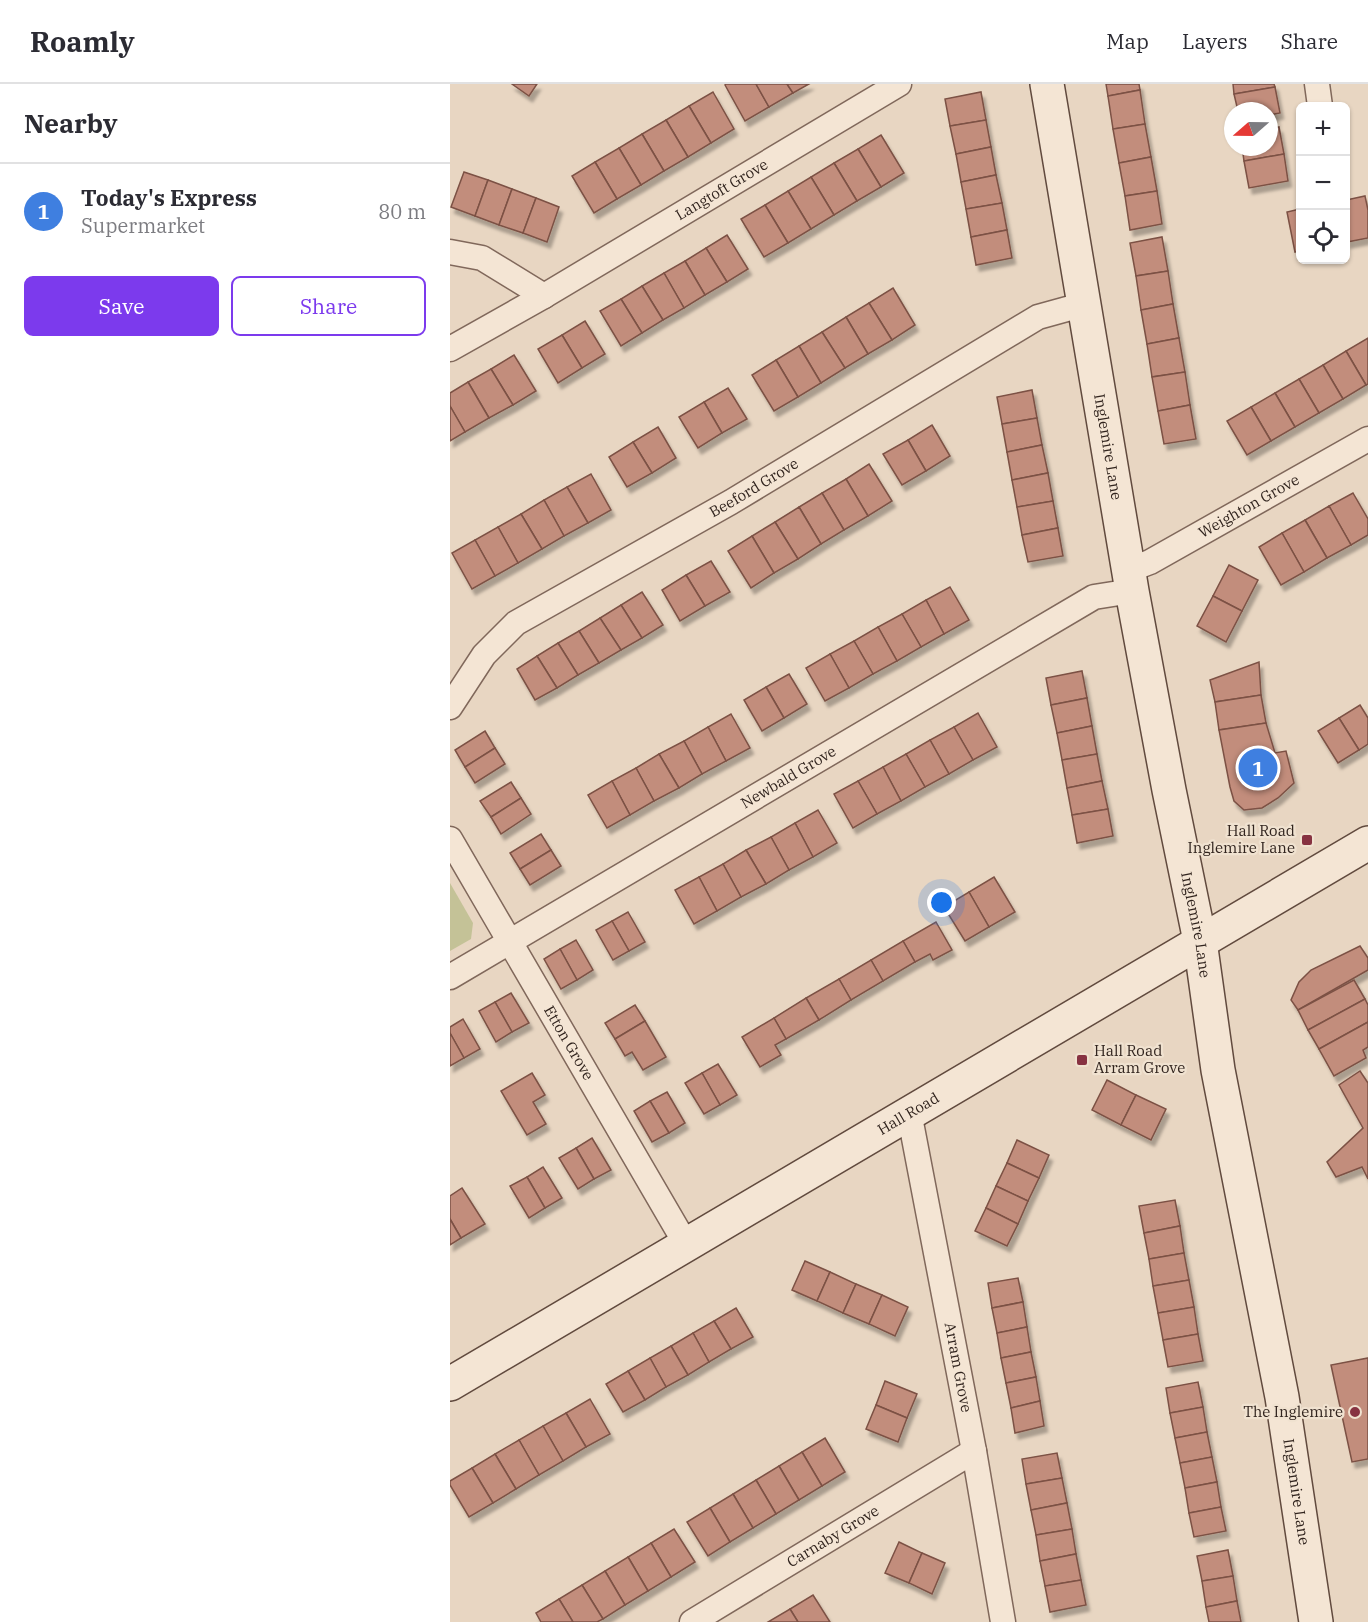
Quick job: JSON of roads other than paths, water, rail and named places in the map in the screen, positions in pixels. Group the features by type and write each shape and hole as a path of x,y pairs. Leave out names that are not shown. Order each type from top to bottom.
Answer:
{"street":[{"name":"Langtoft Grove","path":"450,349 544,296 898,84"},
{"name":"Inglemire Lane","path":"1047,84 1131,581 1200,940 1218,1070 1282,1397 1316,1622"},
{"path":"1317,84 1319,102"},
{"path":"450,252 482,258 544,296"},
{"name":"Beeford Grove","path":"450,707 484,655 516,623 730,502 1038,317 1085,304"},
{"name":"Weighton Grove","path":"1131,581 1150,562 1368,439"},
{"name":"Newbald Grove","path":"450,977 1094,597 1131,581"},
{"name":"Etton Grove","path":"450,839 687,1246"},
{"name":"Hall Road","path":"450,1384 1368,843"},
{"name":"Arram Grove","path":"909,1112 974,1451 1003,1622"},
{"name":"Carnaby Grove","path":"692,1622 974,1451"}],"place":[{"name":"Today's Express","path":"1258,768"},
{"name":"Hall Road Inglemire Lane","path":"1307,840"},
{"name":"Hall Road Arram Grove","path":"1082,1060"},
{"name":"The Inglemire","path":"1355,1412"}]}
